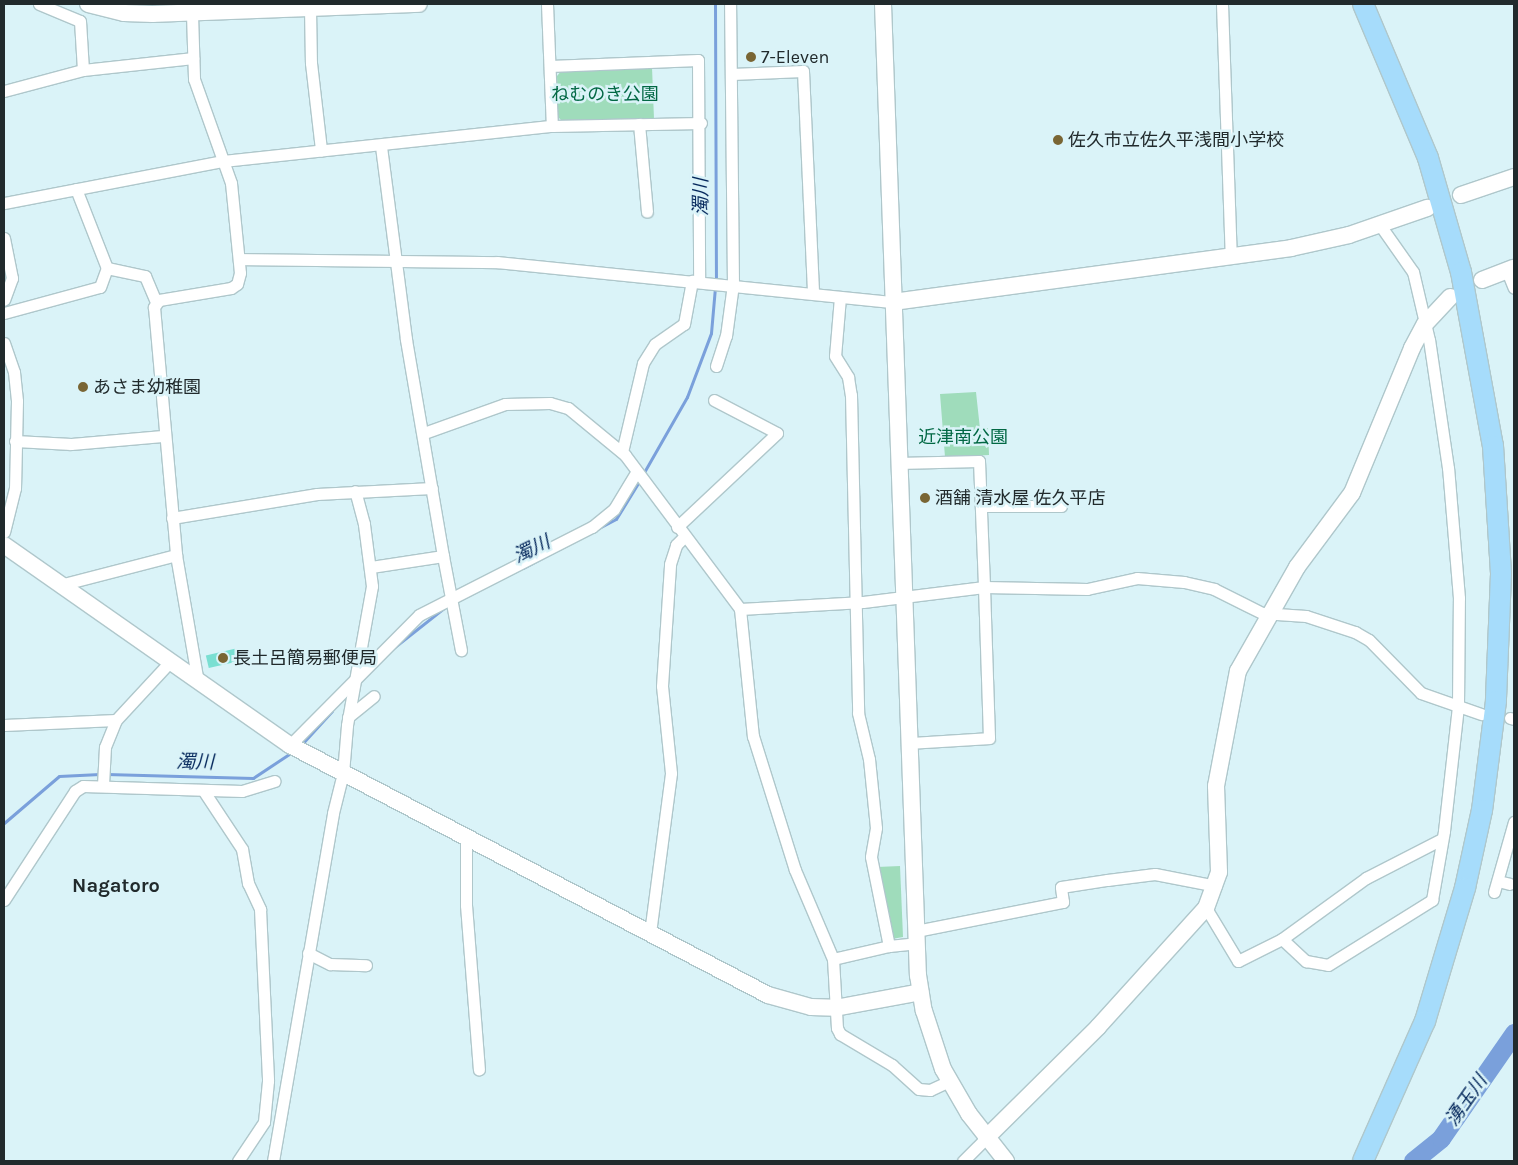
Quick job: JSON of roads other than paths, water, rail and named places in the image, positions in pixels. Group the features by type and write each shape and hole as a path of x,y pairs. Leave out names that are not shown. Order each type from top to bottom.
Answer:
{"highway":[{"path":"1363,4 1428,158 1461,272 1493,446 1501,574 1496,701 1482,810 1464,888 1425,1021 1363,1161"}],"street":[{"path":"39,4 80,20 83,70"},
{"path":"88,4 124,13 192,9 419,4"},
{"path":"547,4 552,126"},
{"path":"716,366 726,336 730,283 732,74 730,4"},
{"path":"883,4 916,937 921,992 930,1031 949,1081 986,1138 1006,1161"},
{"path":"1222,4 1231,257"},
{"path":"310,6 312,63 322,150"},
{"path":"156,302 235,287 239,280 239,259 231,183 196,88 192,9"},
{"path":"4,91 83,70 193,58"},
{"path":"550,66 698,60 701,123 700,281 684,324 655,344 644,363 622,452"},
{"path":"732,74 803,71 813,293"},
{"path":"4,203 224,161 322,150 381,147 552,126 701,123"},
{"path":"639,124 647,212"},
{"path":"381,147 406,339 424,433 443,556 456,613 461,650"},
{"path":"1461,195 1514,177"},
{"path":"4,313 100,287 107,268 76,189"},
{"path":"239,259 497,262 582,273 730,283 893,302 1231,257 1319,243 1380,225 1427,208"},
{"path":"1282,939 1306,961 1328,965 1424,906 1432,900 1442,839 1458,706 1459,598 1448,468 1425,324 1413,272 1380,225"},
{"path":"4,238 12,278 4,300"},
{"path":"107,268 137,271 144,276 156,302 164,436 176,555 199,684"},
{"path":"1482,280 1511,269 1514,288"},
{"path":"840,297 835,356 848,377 850,395 858,713 869,758 876,828 871,856 889,946"},
{"path":"963,1161 1078,1048 1206,908 1216,886 1220,857 1216,786 1229,704 1238,671 1297,567 1362,475 1425,324 1450,297"},
{"path":"4,343 17,386 10,426 15,441 15,488 4,532"},
{"path":"650,933 671,773 662,686 670,564 681,532 777,433 714,400"},
{"path":"424,433 505,404 550,403 568,408 622,452 740,608 753,736 795,870 833,960 835,1008 840,1034 892,1065 919,1089 930,1090 949,1081"},
{"path":"15,441 70,444 164,436"},
{"path":"898,463 979,461 981,506 990,738 909,743"},
{"path":"297,748 354,683 419,615 592,527 614,509 638,472"},
{"path":"172,518 317,494 432,488"},
{"path":"273,1161 308,953 344,773 349,713 372,586 371,567 355,491"},
{"path":"981,506 1062,506"},
{"path":"4,545 199,684 297,748 768,995 811,1007 835,1008 921,992"},
{"path":"60,585 176,555"},
{"path":"371,567 443,556"},
{"path":"740,608 856,602 984,587 1087,589 1126,579 1155,578 1199,584 1256,611 1306,616 1355,632 1369,640 1421,693 1481,714"},
{"path":"104,783 105,747 116,720 169,663"},
{"path":"349,713 374,696"},
{"path":"4,725 116,720"},
{"path":"4,900 75,791 83,786 104,783 242,791 274,781"},
{"path":"203,790 242,849 248,883 260,908 258,946 269,1051 264,1122 238,1161"},
{"path":"1510,884 1496,886 1514,822"},
{"path":"466,837 466,905 479,1069"},
{"path":"1206,908 1238,961 1282,939 1366,878 1442,839"},
{"path":"833,960 916,937 1063,902 1062,887 1155,874 1216,886"},
{"path":"308,953 330,964 366,965"},
{"path":"264,1122 278,1124"}],"waterway":[{"name":"濁川","path":"715,4 716,280"},
{"name":"濁川","path":"643,474 687,397 711,333 715,287"},
{"name":"濁川","path":"523,568 616,519 640,480"},
{"name":"濁川","path":"392,649 444,608"},
{"name":"濁川","path":"301,745 332,711"},
{"name":"濁川","path":"106,774 253,778 292,752"},
{"name":"濁川","path":"4,823 59,776 100,774"},
{"name":"湧玉川","path":"1413,1161 1441,1138 1514,1033"}],"place":[{"name":"7-Eleven","path":"751,57"},
{"name":"佐久市立佐久平浅間小学校","path":"1058,140"},
{"name":"あさま幼稚園","path":"83,387"},
{"name":"酒舗 清水屋 佐久平店","path":"925,498"},
{"name":"長土呂簡易郵便局","path":"223,658"}],"district":[{"name":"Nagatoro","path":"116,885"}],"park label":[{"name":"ねむのき公園","path":"605,94"},
{"name":"近津南公園","path":"963,437"}]}
